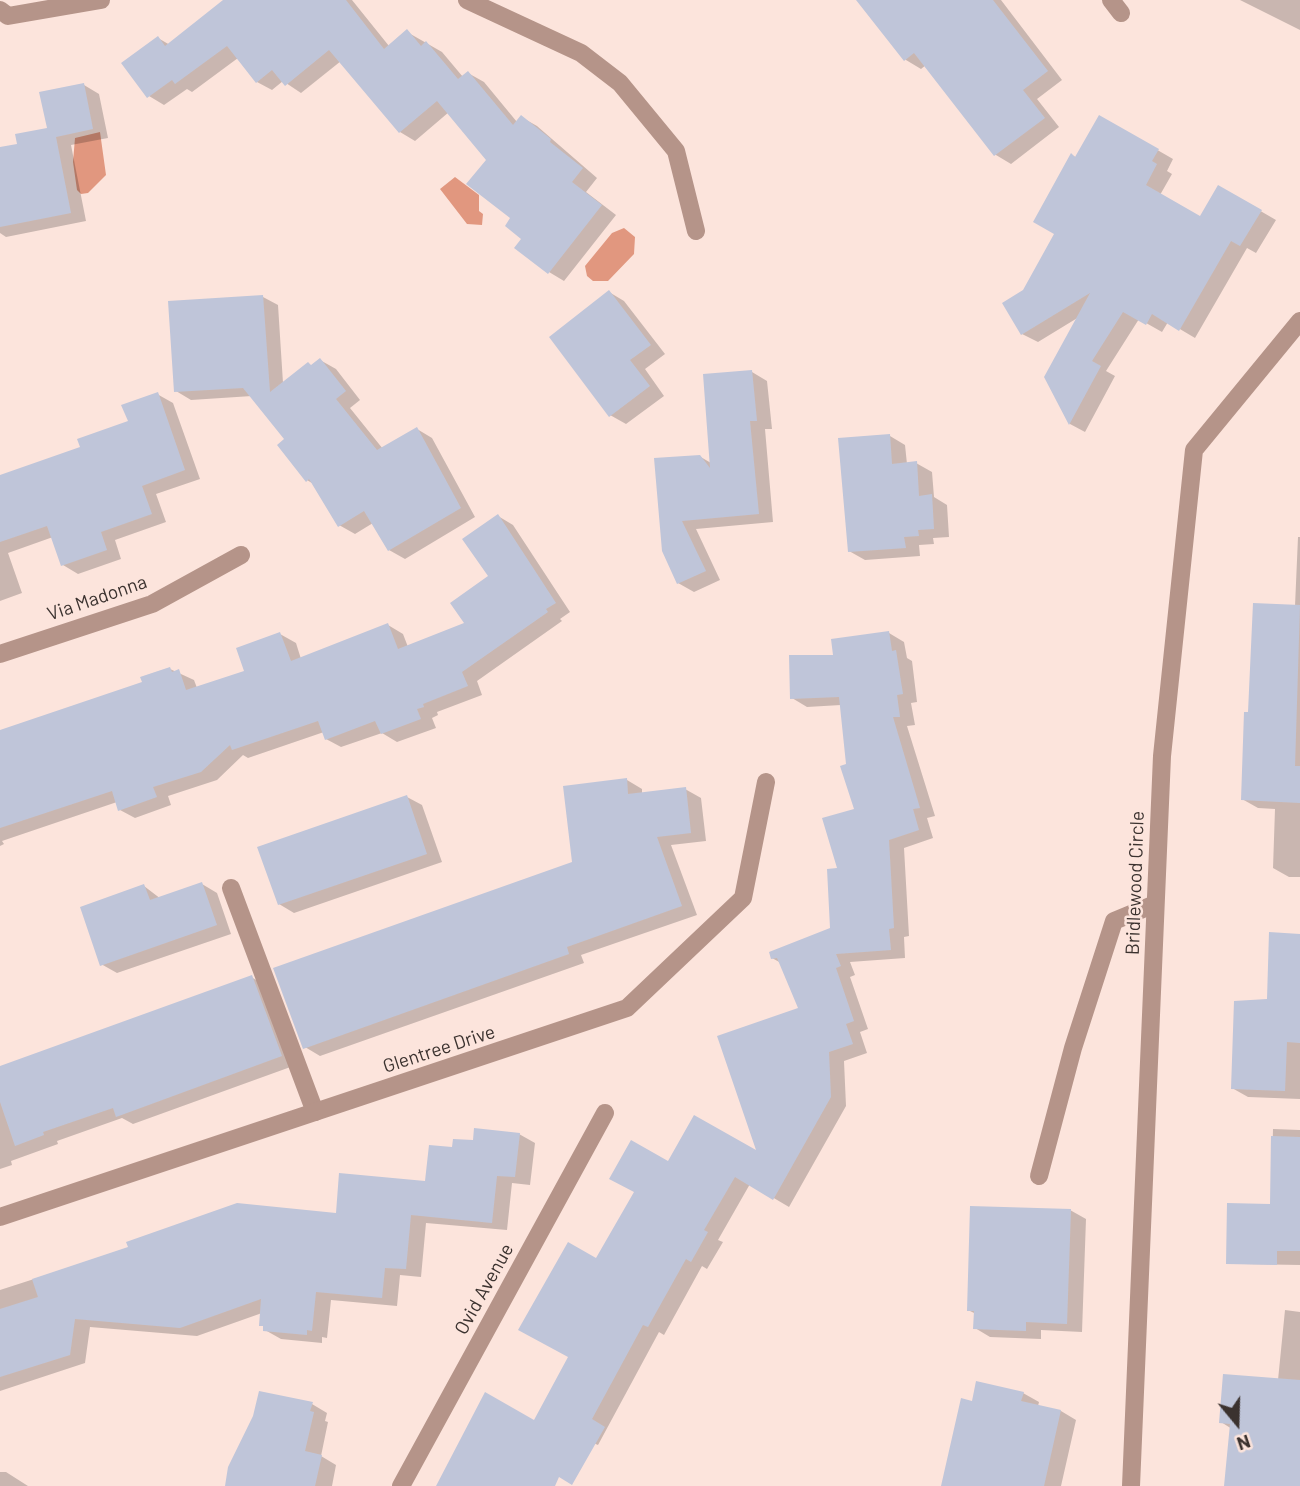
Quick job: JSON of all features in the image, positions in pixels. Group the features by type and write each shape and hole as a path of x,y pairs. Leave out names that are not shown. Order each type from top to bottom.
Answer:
{"street":[{"path":"0,9 8,16 101,0"},
{"path":"467,0 581,53 620,82 676,150 696,231"},
{"name":"Bridlewood Circle","path":"1131,1486 1162,756 1194,450 1300,321"},
{"name":"Via Madonna","path":"0,654 152,604 241,555"},
{"name":"Glentree Drive","path":"0,1217 627,1008 743,898 766,782"},
{"path":"231,888 315,1112"},
{"path":"1039,1175 1073,1048 1114,921 1155,904"},
{"name":"Ovid Avenue","path":"401,1486 605,1113"}],"shaded area":[{"path":"100,132 106,175 88,193 81,194 77,190 73,162 75,138"},
{"path":"455,177 479,195 482,225 467,224 440,189"},
{"path":"624,228 635,237 634,254 608,281 593,281 587,276 585,266 612,233"}],"building":[{"path":"223,0 346,0 384,49 407,29 421,46 426,41 458,79 468,71 513,125 521,115 551,139 550,142 583,168 572,182 602,205 548,274 514,248 521,239 505,226 510,218 466,184 486,160 437,101 399,133 329,50 285,86 272,70 256,83 227,46 175,84 172,80 147,98 121,63 158,36 165,46"},
{"path":"856,0 993,0 1048,71 1023,90 1045,118 994,156 914,53 904,61"},
{"path":"84,83 93,129 56,137 71,213 0,227 0,147 17,144 15,134 47,128 39,92"},
{"path":"1099,115 1159,149 1152,161 1157,164 1146,185 1200,216 1218,185 1262,210 1240,246 1231,241 1179,331 1152,314 1146,325 1123,312 1092,361 1101,366 1069,425 1044,377 1090,293 1021,335 1002,303 1023,290 1054,234 1033,222 1071,153 1075,157"},
{"path":"609,290 651,345 630,360 650,386 609,417 549,337"},
{"path":"263,295 270,392 308,362 311,365 320,358 346,391 336,399 377,450 417,427 461,508 388,551 364,511 338,527 309,479 306,482 277,445 284,439 243,388 174,392 168,301"},
{"path":"752,370 757,421 750,421 759,514 682,521 706,571 677,584 662,551 654,458 700,455 710,468 703,374"},
{"path":"158,392 185,470 142,486 152,514 101,532 107,550 61,566 47,526 0,542 0,475 80,447 77,439 128,421 121,405"},
{"path":"890,434 892,464 917,461 919,496 932,494 934,529 918,530 919,536 904,537 906,548 848,552 838,438"},
{"path":"498,514 556,603 546,609 548,612 462,672 468,686 417,709 421,719 381,734 375,721 325,740 318,721 232,750 230,745 201,772 153,787 157,797 118,811 112,791 0,828 0,730 142,682 140,677 170,667 172,672 179,669 186,690 244,671 236,648 280,632 291,661 388,623 398,649 464,623 450,603 488,576 462,539"},
{"path":"1253,603 1300,605 1295,766 1300,766 1300,803 1241,800 1244,712 1248,712"},
{"path":"889,631 892,651 896,650 903,694 897,695 900,717 893,717 920,808 913,809 919,830 889,840 894,928 889,929 891,950 836,954 841,966 836,968 854,1021 846,1024 853,1044 829,1052 831,1097 773,1200 735,1177 704,1230 708,1232 691,1262 686,1259 648,1327 643,1325 592,1419 605,1427 572,1485 559,1477 555,1486 436,1486 485,1392 534,1420 568,1357 518,1330 568,1242 596,1258 634,1192 609,1179 631,1140 668,1161 694,1115 756,1150 717,1036 798,1008 777,958 771,959 769,952 830,928 827,869 837,868 822,818 854,809 840,766 846,764 839,697 790,699 789,655 833,655 831,639"},
{"path":"627,778 628,794 686,787 691,833 657,837 682,906 567,947 569,954 303,1049 273,968 572,862 563,786"},
{"path":"407,795 427,854 278,905 257,847"},
{"path":"202,882 217,925 100,966 80,907 144,884 150,900"},
{"path":"1269,932 1300,934 1300,1043 1287,1042 1285,1091 1231,1089 1234,1001 1267,999"},
{"path":"252,975 282,1056 116,1117 113,1108 43,1132 44,1135 15,1146 0,1102 0,1066"},
{"path":"474,1128 520,1133 515,1177 497,1176 492,1223 411,1215 406,1269 385,1268 382,1298 316,1292 312,1331 307,1330 307,1335 263,1331 263,1326 259,1326 261,1299 180,1328 75,1319 70,1355 0,1377 0,1309 38,1297 32,1279 128,1247 126,1242 237,1203 336,1213 339,1173 425,1181 429,1145 452,1147 453,1139 473,1140"},
{"path":"1271,1136 1300,1137 1300,1251 1277,1251 1277,1265 1226,1264 1227,1203 1270,1204"},
{"path":"970,1206 1071,1209 1067,1324 1026,1322 1026,1331 973,1329 974,1311 967,1311"},
{"path":"1223,1374 1300,1380 1300,1486 1224,1486 1230,1424 1219,1423"},
{"path":"976,1381 1024,1392 1021,1401 1061,1410 1044,1486 941,1486 961,1398 972,1401"},
{"path":"259,1391 313,1402 310,1411 314,1412 305,1451 322,1455 315,1486 225,1486 228,1467 253,1416"}]}
